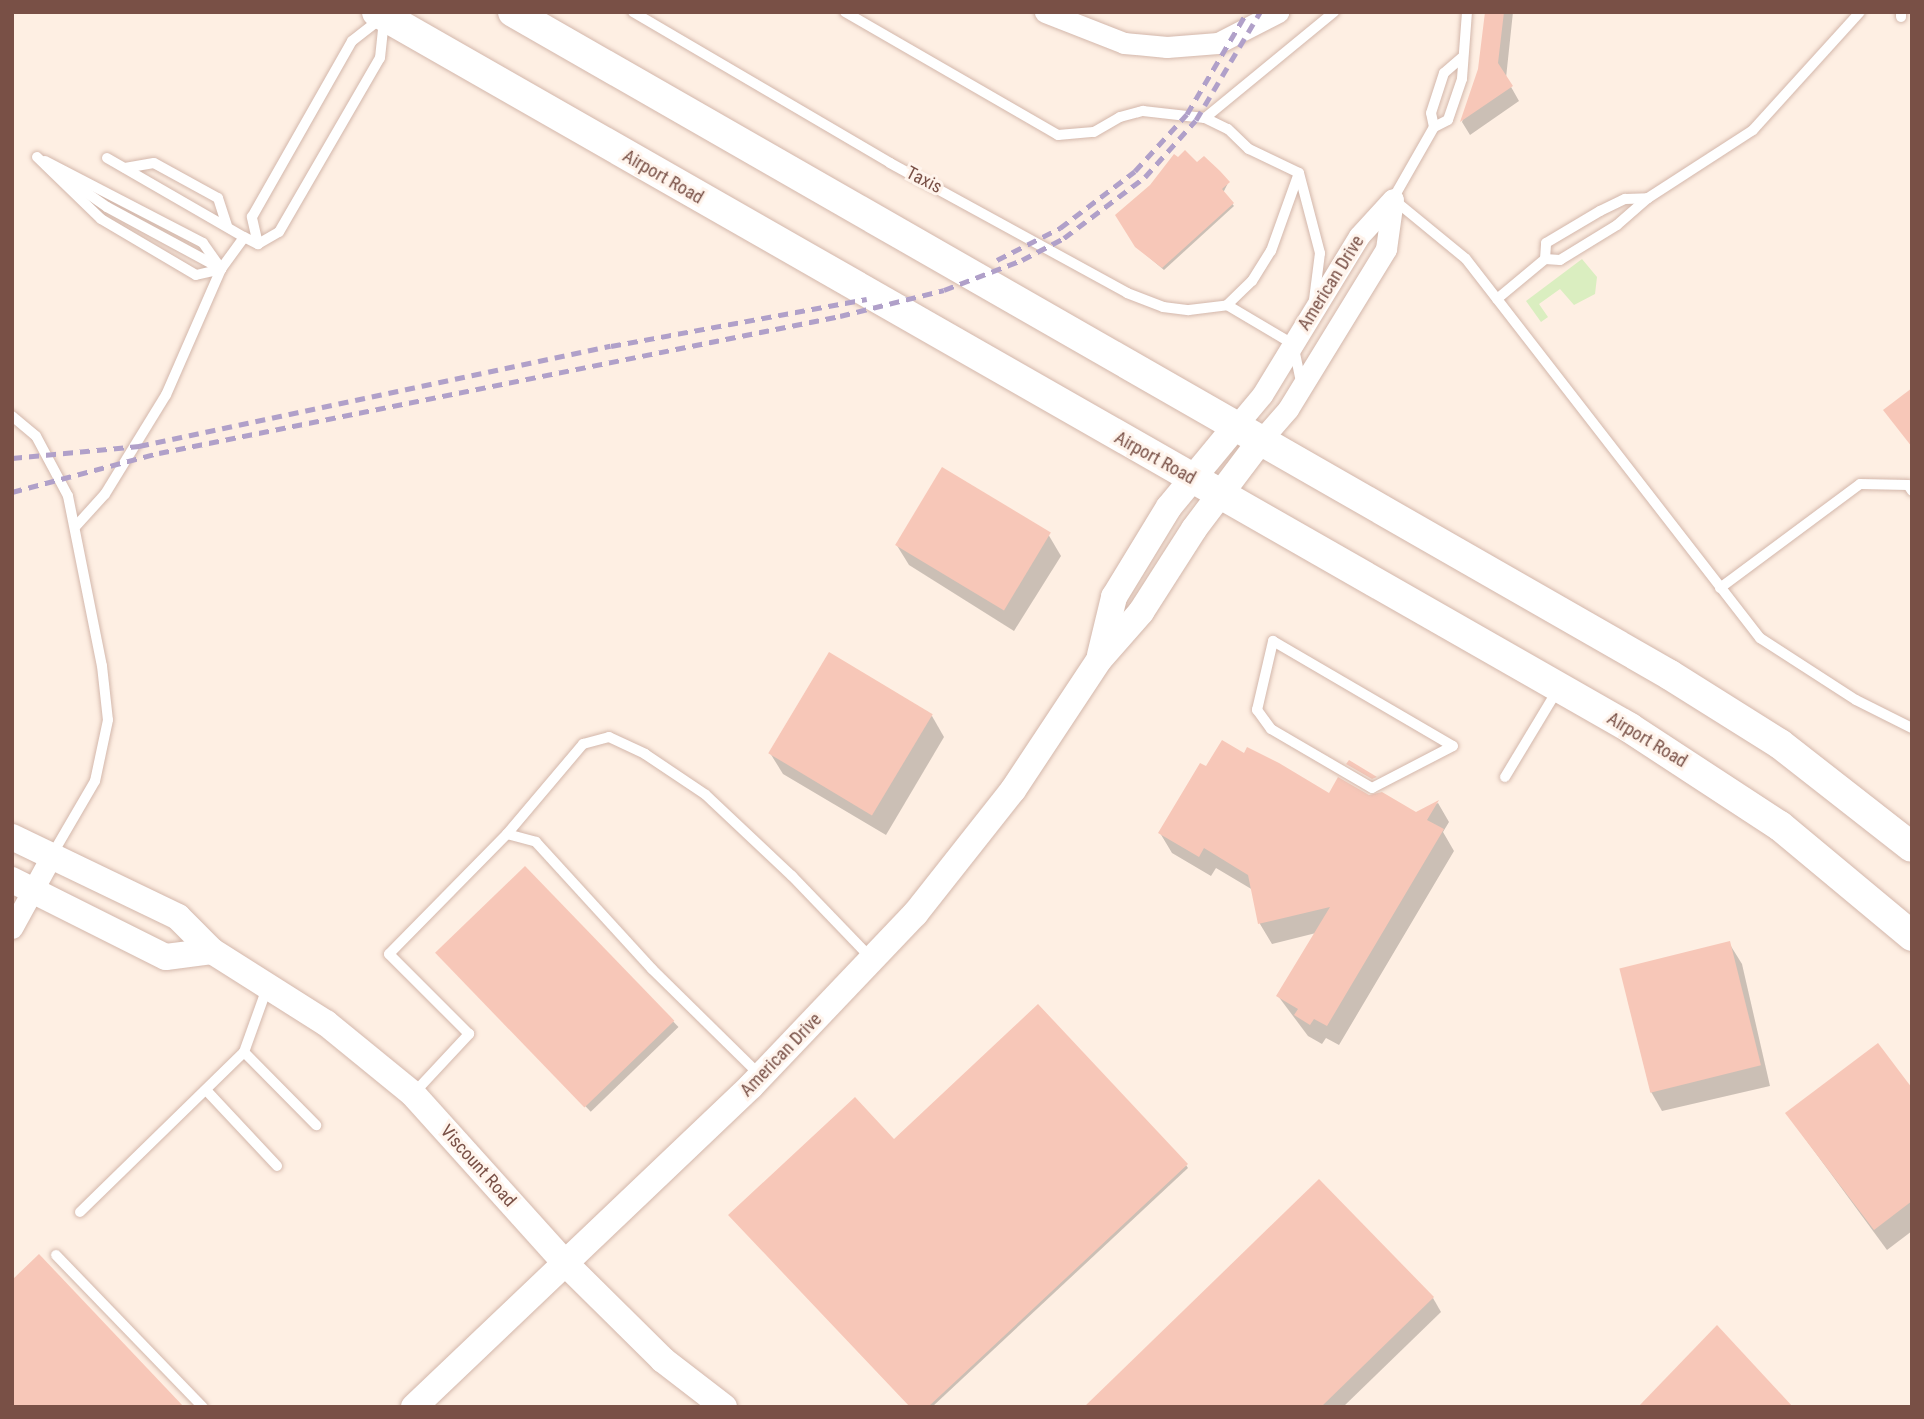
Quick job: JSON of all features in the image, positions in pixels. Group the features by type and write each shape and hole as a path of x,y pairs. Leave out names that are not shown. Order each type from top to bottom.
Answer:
{"main road":[{"path":"513,12 1722,707 1838,788 1912,847"},
{"name":"Airport Road","path":"383,14 1559,687 1753,807 1829,863 1912,936"}],"street":[{"path":"1045,12 1124,43 1167,47 1218,43 1278,12"},
{"name":"American Drive","path":"1099,660 1114,597 1169,507 1192,479 1301,386 1386,248 1393,199"},
{"name":"American Drive","path":"414,1407 761,1076 873,960 990,821 1099,660 1141,612 1220,495 1249,433 1262,395 1359,236 1393,199"},
{"name":"Viscount Road","path":"12,837 177,917 212,951 326,1023 413,1094 565,1263 663,1360 724,1407"},
{"path":"12,928 22,884 52,855"},
{"path":"22,884 166,957 212,951"}],"lane":[{"name":"Taxis","path":"633,12 890,163 1127,293 1163,307 1189,310 1227,305"},
{"path":"845,12 1058,135 1094,132 1120,117 1143,111 1205,118 1228,129 1249,149 1299,173 1320,253 1312,312"},
{"path":"1205,118 1334,12"},
{"path":"1467,12 1461,58 1462,79 1448,120 1434,127 1393,199 1466,259 1760,638 1856,700 1912,728"},
{"path":"1497,299 1545,259 1560,260 1635,214 1648,198 1753,130 1860,12"},
{"path":"258,244 252,217 352,41 383,14"},
{"path":"258,244 279,232 380,58 383,14"},
{"path":"1434,127 1430,113 1444,74 1461,58"},
{"path":"37,157 107,207 221,269 196,275 101,219 37,157"},
{"path":"107,158 258,244"},
{"path":"125,168 154,163 218,198 227,226"},
{"path":"1299,173 1271,251 1252,281 1227,305 1293,344 1301,386"},
{"path":"1545,259 1546,243 1600,211 1625,199 1648,198"},
{"path":"76,526 105,494 166,396 221,269 244,237"},
{"path":"12,415 36,436 56,471 76,526 108,720 94,781 52,855"},
{"path":"1720,588 1860,484 1908,485 1912,491"},
{"path":"1273,641 1453,746 1373,788 1271,729 1257,710 1273,641"},
{"path":"1505,777 1559,687"},
{"path":"413,1094 469,1034 389,954 507,834 583,744 609,737 645,754 706,795 792,876 873,960"},
{"path":"507,834 536,842 652,970 761,1076"},
{"path":"80,1212 244,1052 267,988"},
{"path":"244,1052 316,1125"},
{"path":"206,1090 277,1166"},
{"path":"57,1255 203,1407"}],"green space":[{"path":"1582,259 1597,277 1595,294 1574,305 1560,289 1539,304 1548,317 1541,322 1526,301"}],"building":[{"path":"1485,12 1504,12 1498,63 1513,86 1460,122 1478,69"},
{"path":"1185,150 1197,162 1204,156 1220,171 1230,182 1222,189 1234,203 1162,268 1135,247 1115,215 1150,185 1174,154 1178,157"},
{"path":"1912,388 1912,447 1883,410"},
{"path":"942,467 1051,532 1004,610 895,545"},
{"path":"829,652 933,714 872,815 768,753"},
{"path":"1222,740 1244,753 1247,747 1329,793 1338,777 1369,795 1382,792 1416,812 1439,800 1427,820 1444,829 1327,1026 1314,1019 1310,1025 1294,1015 1298,1009 1276,996 1330,907 1258,924 1248,875 1204,848 1199,857 1158,833 1200,763 1206,766"},
{"path":"1349,760 1377,777 1372,779 1346,764"},
{"path":"525,866 674,1021 584,1107 435,953"},
{"path":"1730,941 1761,1065 1650,1093 1619,969"},
{"path":"1038,1004 1188,1164 928,1407 910,1407 728,1215 855,1097 894,1139"},
{"path":"1878,1043 1912,1088 1912,1201 1874,1230 1785,1113"},
{"path":"1319,1179 1434,1297 1321,1407 1084,1407"},
{"path":"39,1254 184,1407 12,1407 12,1280"},
{"path":"1717,1325 1793,1407 1638,1407"}],"railway":[{"path":"997,260 1060,228 1135,171 1187,114 1247,12"},
{"path":"12,492 159,453 840,316 944,290 1022,260 1064,238 1145,177 1196,120 1260,12"},
{"path":"12,458 139,446 611,346 867,299"}]}
